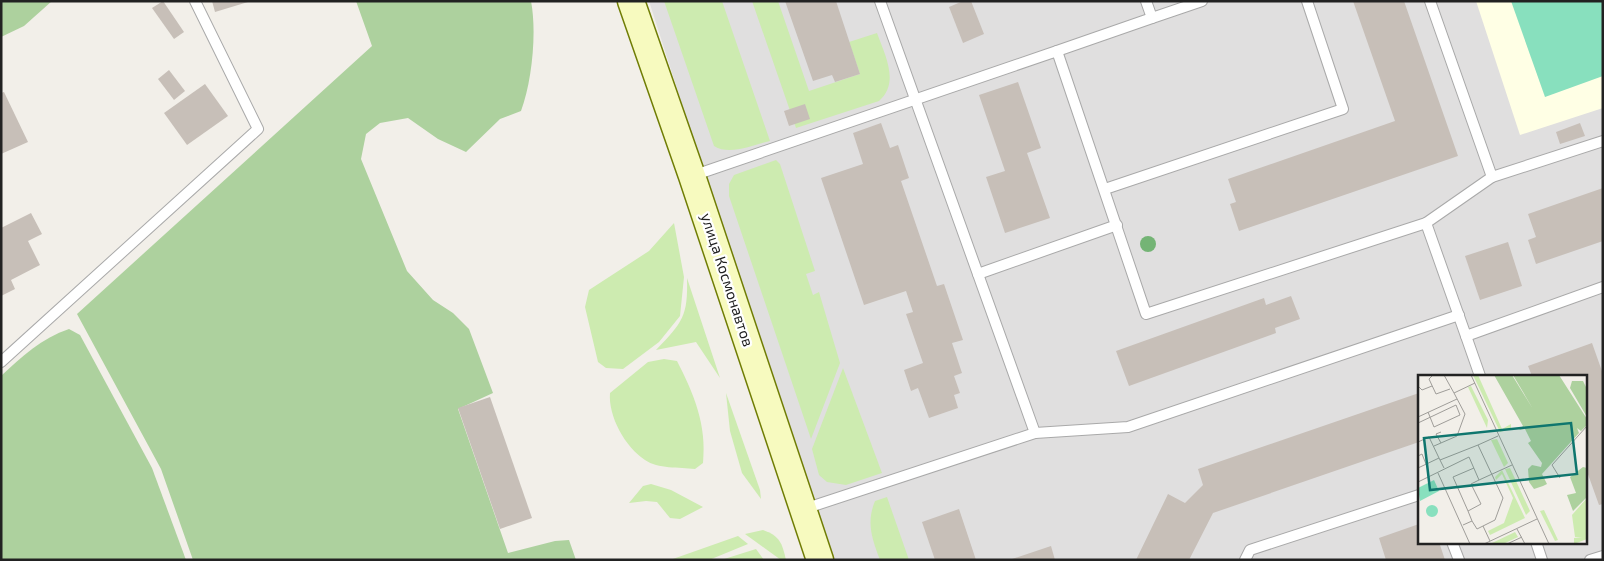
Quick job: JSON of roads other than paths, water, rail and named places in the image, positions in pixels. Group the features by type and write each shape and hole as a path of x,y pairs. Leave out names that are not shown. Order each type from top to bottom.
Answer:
{"main road":[{"name":"улица Космонавтов","path":"631,1 692,176 820,560"}],"lane":[{"path":"1,362 258,129 195,1"},
{"path":"880,1 1034,433"},
{"path":"1146,1 1152,18"},
{"path":"692,176 1202,1"},
{"path":"1105,189 1343,109 1307,1"},
{"path":"1430,1 1492,177"},
{"path":"1057,51 1146,314 1426,223 1492,177 1603,141"},
{"path":"1426,223 1480,375"},
{"path":"978,274 1117,225"},
{"path":"1466,336 1603,288"},
{"path":"804,509 1034,433 1128,427 1459,315"},
{"path":"1245,560 1250,550 1418,495"},
{"path":"1453,544 1459,560"},
{"path":"1537,544 1542,560"},
{"path":"1590,560 1603,556"}]}
